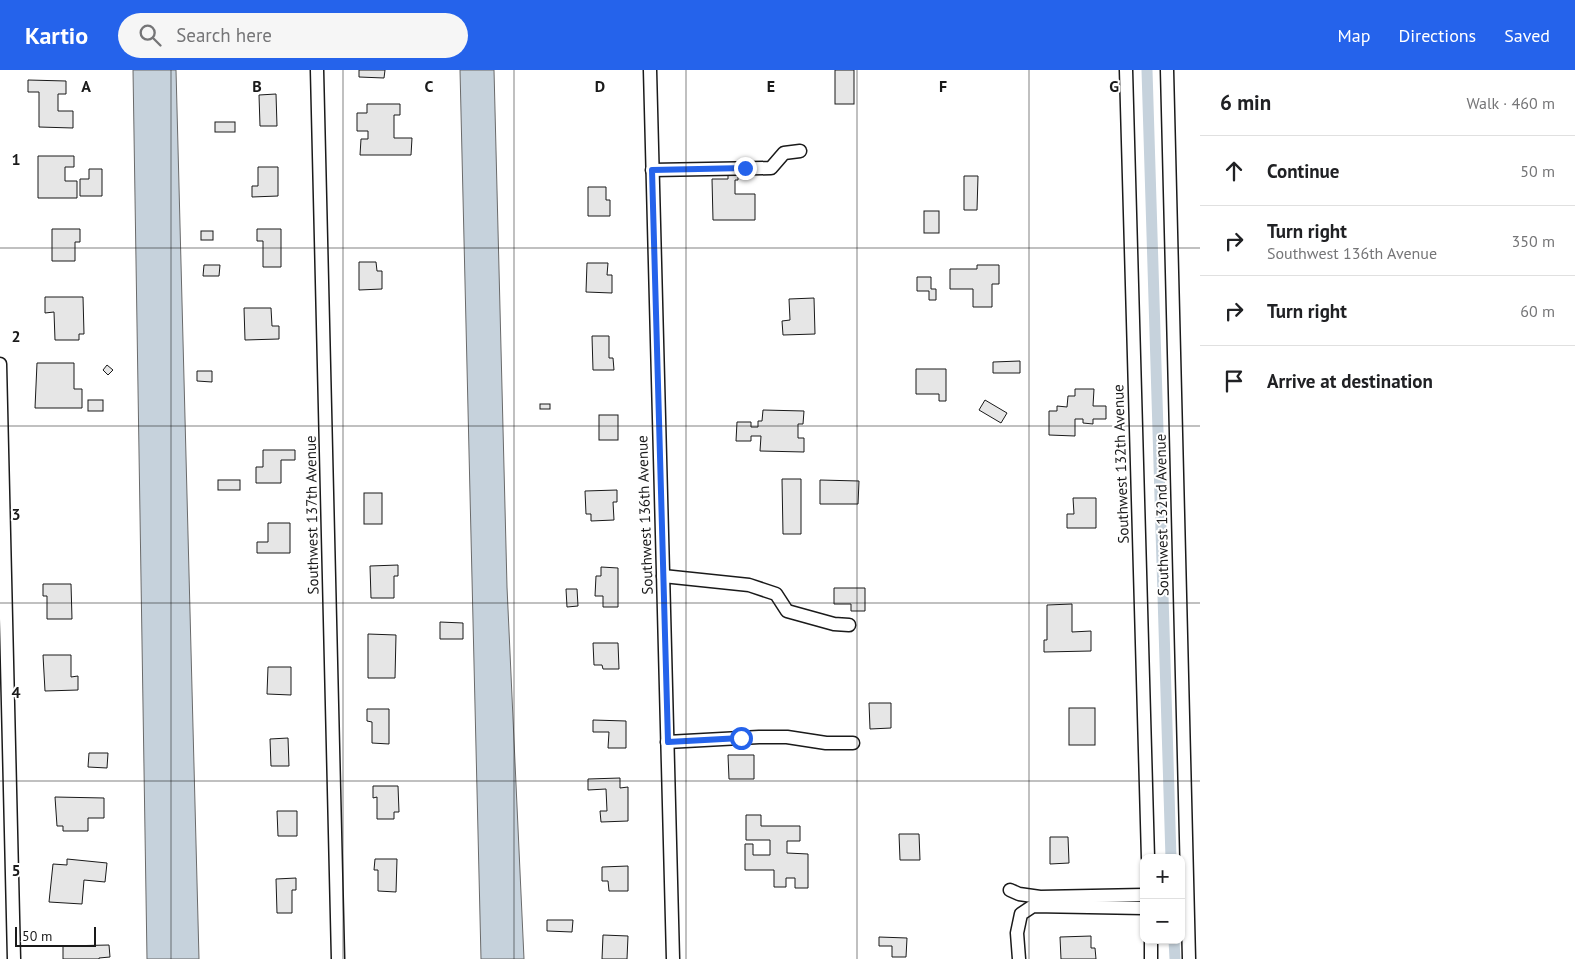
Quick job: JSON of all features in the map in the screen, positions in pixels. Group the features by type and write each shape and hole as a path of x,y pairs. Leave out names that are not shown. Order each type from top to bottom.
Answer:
{"street":[{"name":"Southwest 137th Avenue","path":"318,70 338,959"},
{"name":"Southwest 136th Avenue","path":"650,70 673,959"},
{"name":"Southwest 132th Avenue","path":"1126,70 1148,854"},
{"name":"Southwest 132nd Avenue","path":"1167,70 1189,959"},
{"path":"652,170 771,168 784,153 800,151"},
{"path":"0,364 14,959"},
{"path":"663,576 749,584 776,594 787,611 834,624 849,625"},
{"path":"668,742 759,736 826,743 853,743"},
{"path":"1010,890 1019,894 1040,897 1140,895"},
{"path":"1019,959 1018,933 1021,914 1033,906 1140,908"},
{"path":"1151,944 1152,959"}],"shaded area":[{"path":"133,70 176,70 199,959 147,959"},
{"path":"460,70 494,70 507,587 524,959 481,959"}],"building":[{"path":"359,70 385,70 384,78 359,77"},
{"path":"835,70 854,70 854,104 835,104"},
{"path":"28,80 66,81 66,94 58,94 58,111 73,111 73,128 39,127 39,92 28,92"},
{"path":"276,94 277,126 260,126 259,95"},
{"path":"367,104 400,104 400,115 394,115 394,138 412,138 411,155 360,155 361,139 368,139 368,131 357,131 357,113 367,113"},
{"path":"215,122 235,122 235,132 215,132"},
{"path":"38,156 74,156 74,167 65,167 65,181 77,181 77,198 38,198"},
{"path":"258,167 278,167 278,196 252,197 252,186 258,186"},
{"path":"89,169 102,169 102,196 80,196 80,179 89,179"},
{"path":"728,170 738,170 738,180 735,180 735,194 755,194 755,220 713,220 712,179 728,179"},
{"path":"964,176 978,176 977,210 964,210"},
{"path":"588,187 606,187 606,200 610,200 610,216 588,216"},
{"path":"924,211 939,211 939,233 924,233"},
{"path":"52,229 80,229 80,242 75,242 75,261 52,261"},
{"path":"257,229 281,229 281,267 263,267 263,241 257,241"},
{"path":"201,231 213,231 213,240 201,240"},
{"path":"359,262 376,262 377,271 382,271 382,289 359,290"},
{"path":"587,263 608,263 607,275 612,275 612,293 586,292"},
{"path":"204,265 220,265 219,276 203,276"},
{"path":"977,265 999,265 999,284 992,284 992,307 973,307 973,289 950,289 950,269 977,269"},
{"path":"917,277 931,277 931,289 936,289 936,300 929,300 929,291 917,291"},
{"path":"45,297 83,297 84,334 79,334 79,340 55,340 54,312 45,313"},
{"path":"814,298 815,334 783,335 782,321 790,320 789,299"},
{"path":"244,308 271,308 272,326 279,326 279,339 245,340"},
{"path":"592,336 609,336 609,358 613,358 614,370 593,370"},
{"path":"1020,361 1020,373 993,373 993,362"},
{"path":"37,363 74,363 74,389 82,389 82,408 35,408"},
{"path":"107,365 113,370 108,375 103,370"},
{"path":"916,369 946,369 946,401 939,401 939,394 916,394"},
{"path":"197,371 212,371 212,382 197,381"},
{"path":"1075,389 1094,389 1093,406 1106,406 1106,419 1093,419 1093,424 1083,423 1083,419 1075,419 1075,436 1049,435 1049,411 1057,411 1057,406 1067,407 1068,396 1075,396"},
{"path":"88,400 103,400 103,411 88,411"},
{"path":"985,400 1007,413 1001,423 979,410"},
{"path":"540,404 550,404 550,409 540,409"},
{"path":"763,410 804,411 803,424 798,424 798,438 804,438 804,452 760,451 761,436 751,436 751,441 736,441 737,422 751,422 751,427 758,427 758,421 762,421"},
{"path":"599,415 618,415 618,440 599,440"},
{"path":"263,450 295,450 295,460 281,460 281,483 256,483 256,467 263,467"},
{"path":"782,479 801,479 801,534 783,534"},
{"path":"218,480 240,480 240,490 218,490"},
{"path":"820,480 859,481 858,504 820,504"},
{"path":"617,490 617,502 613,502 614,520 591,521 591,514 586,514 585,491"},
{"path":"364,493 382,493 382,524 364,524"},
{"path":"1073,498 1096,498 1096,528 1067,528 1067,514 1074,514"},
{"path":"268,523 290,523 290,553 257,553 257,542 268,542"},
{"path":"398,565 398,576 394,576 394,598 371,598 370,566"},
{"path":"601,567 618,568 618,607 603,607 603,596 595,596 596,576 601,576"},
{"path":"43,584 71,584 72,619 47,619 47,596 43,596"},
{"path":"834,588 865,588 865,611 851,611 851,604 834,604"},
{"path":"566,589 577,589 578,606 567,607"},
{"path":"1072,604 1072,632 1091,631 1091,651 1044,652 1044,640 1047,640 1047,605"},
{"path":"440,622 463,623 463,639 440,639"},
{"path":"368,634 396,635 395,678 368,678"},
{"path":"593,643 618,643 619,669 603,669 602,665 594,665"},
{"path":"43,655 71,655 71,677 78,676 78,690 45,691"},
{"path":"268,667 291,667 291,695 267,694"},
{"path":"869,703 891,703 891,728 870,729"},
{"path":"1069,708 1095,708 1095,745 1069,745"},
{"path":"367,709 389,709 389,744 372,743 372,722 367,721"},
{"path":"593,720 626,721 626,748 608,748 609,732 593,732"},
{"path":"288,738 289,766 271,766 270,739"},
{"path":"89,753 108,753 107,768 88,767"},
{"path":"728,755 754,755 754,779 729,779"},
{"path":"620,778 620,788 628,787 628,821 601,822 600,811 607,811 606,789 588,790 588,779"},
{"path":"373,786 398,786 399,812 394,812 394,819 377,819 377,797 373,798"},
{"path":"55,797 104,798 104,818 88,818 88,831 63,831 63,826 57,826"},
{"path":"277,811 297,811 297,836 278,836"},
{"path":"746,815 761,815 761,826 800,826 800,841 787,841 787,853 808,854 808,888 795,888 795,878 786,878 786,887 774,887 774,870 745,870 745,844 753,844 753,855 770,855 770,840 746,840"},
{"path":"899,834 919,834 920,860 900,860"},
{"path":"1050,837 1068,837 1069,863 1050,864"},
{"path":"67,859 107,863 105,882 84,880 82,904 49,902 53,864 67,865"},
{"path":"375,859 397,859 396,892 378,891 378,870 374,870"},
{"path":"628,866 628,891 609,891 608,881 602,881 602,867"},
{"path":"296,878 296,890 292,890 292,913 277,913 276,879"},
{"path":"547,920 573,920 572,932 547,931"},
{"path":"603,935 628,936 627,959 602,959"},
{"path":"1091,936 1091,948 1095,948 1096,959 1061,959 1060,937"},
{"path":"879,937 907,938 906,957 892,957 892,946 879,946"},
{"path":"109,945 110,957 99,959 63,959 63,946"}],"waterway":[{"path":"1147,70 1171,854"},
{"path":"1174,944 1175,959"}],"route":[{"path":"741,738 668,742 652,170 745,168"}]}
